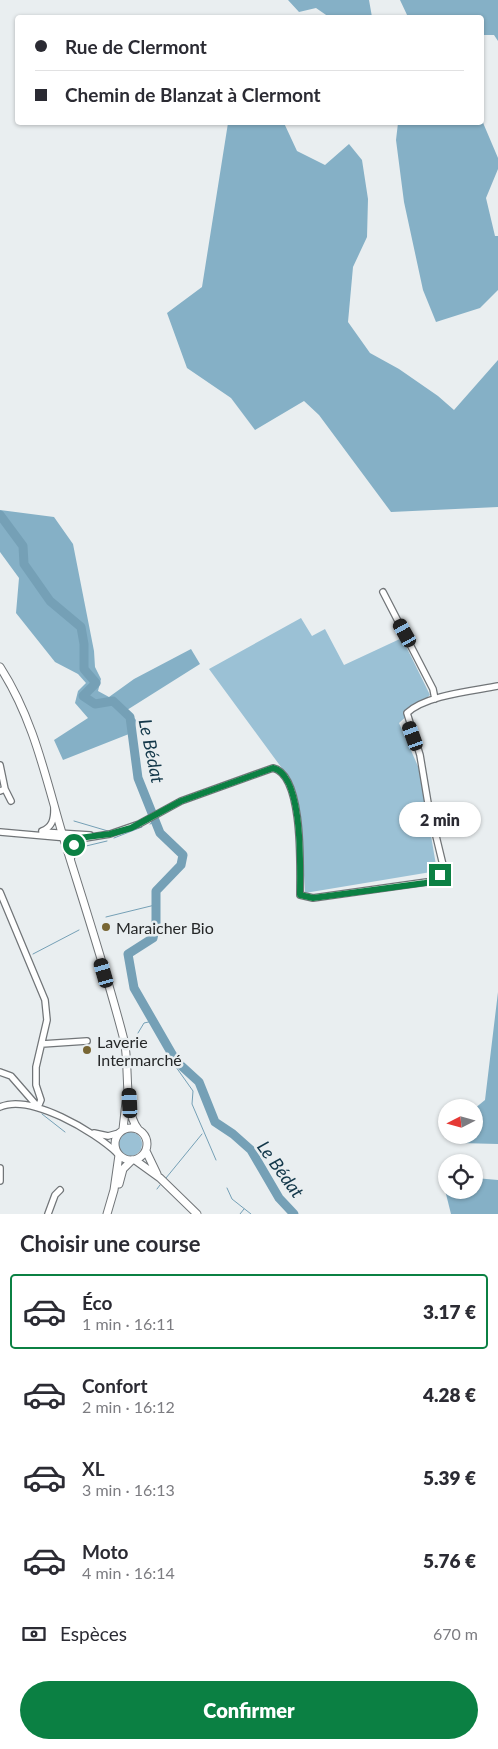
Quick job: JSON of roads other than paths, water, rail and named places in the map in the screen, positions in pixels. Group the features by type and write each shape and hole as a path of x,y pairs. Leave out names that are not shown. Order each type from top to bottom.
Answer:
{"main road":[{"path":"0,667 22,705 32,730 126,1053 132,1120 146,1136 146,1151 160,1178"},
{"path":"107,1214 114,1190 118,1154 115,1140 121,1131 126,1102 122,1053 115,1011"},
{"path":"121,1131 130,1127 138,1129"},
{"path":"107,1214 124,1169 146,1151"},
{"path":"118,1154 142,1163 195,1213"}],"street":[{"path":"383,592 433,689 435,699"},
{"path":"63,835 79,838 100,836 131,828 181,801 273,768 279,769 288,783 296,813 300,857 300,895 313,898 434,881 440,875 443,865 428,803 420,754 406,718 410,710 435,699 498,686"},
{"path":"0,765 3,790 11,801"},
{"path":"37,833 50,828 54,802"},
{"path":"0,832 100,836"},
{"path":"70,859 74,845 79,838"},
{"path":"0,892 45,1000 47,1020 36,1067 36,1085 41,1100 38,1107"},
{"path":"42,1044 87,1041"},
{"path":"0,1072 11,1076 38,1107"},
{"path":"0,1107 16,1102 38,1107 90,1132 118,1154"},
{"path":"90,1132 108,1136 121,1131"},
{"path":"0,1168 0,1181"},
{"path":"48,1214 55,1195 60,1190"}],"waterway":[{"name":"Le Bédat","path":"0,515 23,546 24,564 50,601 81,627 84,644 84,669 96,683 83,696 95,704 113,701 130,717 138,778 160,833 183,855 181,865 156,891 156,923 153,938 128,954 134,988 176,1061 199,1082 215,1122 233,1134 251,1150 279,1198 294,1214"},
{"name":"Le Bédat","path":"150,824 154,822 153,820"},
{"path":"74,821 108,831"},
{"path":"114,838 142,827"},
{"path":"82,847 107,841"},
{"path":"106,917 155,905"},
{"path":"33,954 79,930"},
{"path":"138,1033 144,1023 153,1021"},
{"path":"166,1053 193,1091 192,1104 216,1160"},
{"path":"42,1114 65,1132"},
{"path":"166,1178 202,1134"},
{"path":"157,1189 160,1185"},
{"path":"227,1188 232,1199 251,1214"},
{"path":"240,1214 244,1209"}],"place":[{"name":"Maraicher Bio","path":"106,927"},
{"name":"Laverie Intermarché","path":"87,1050"}]}
